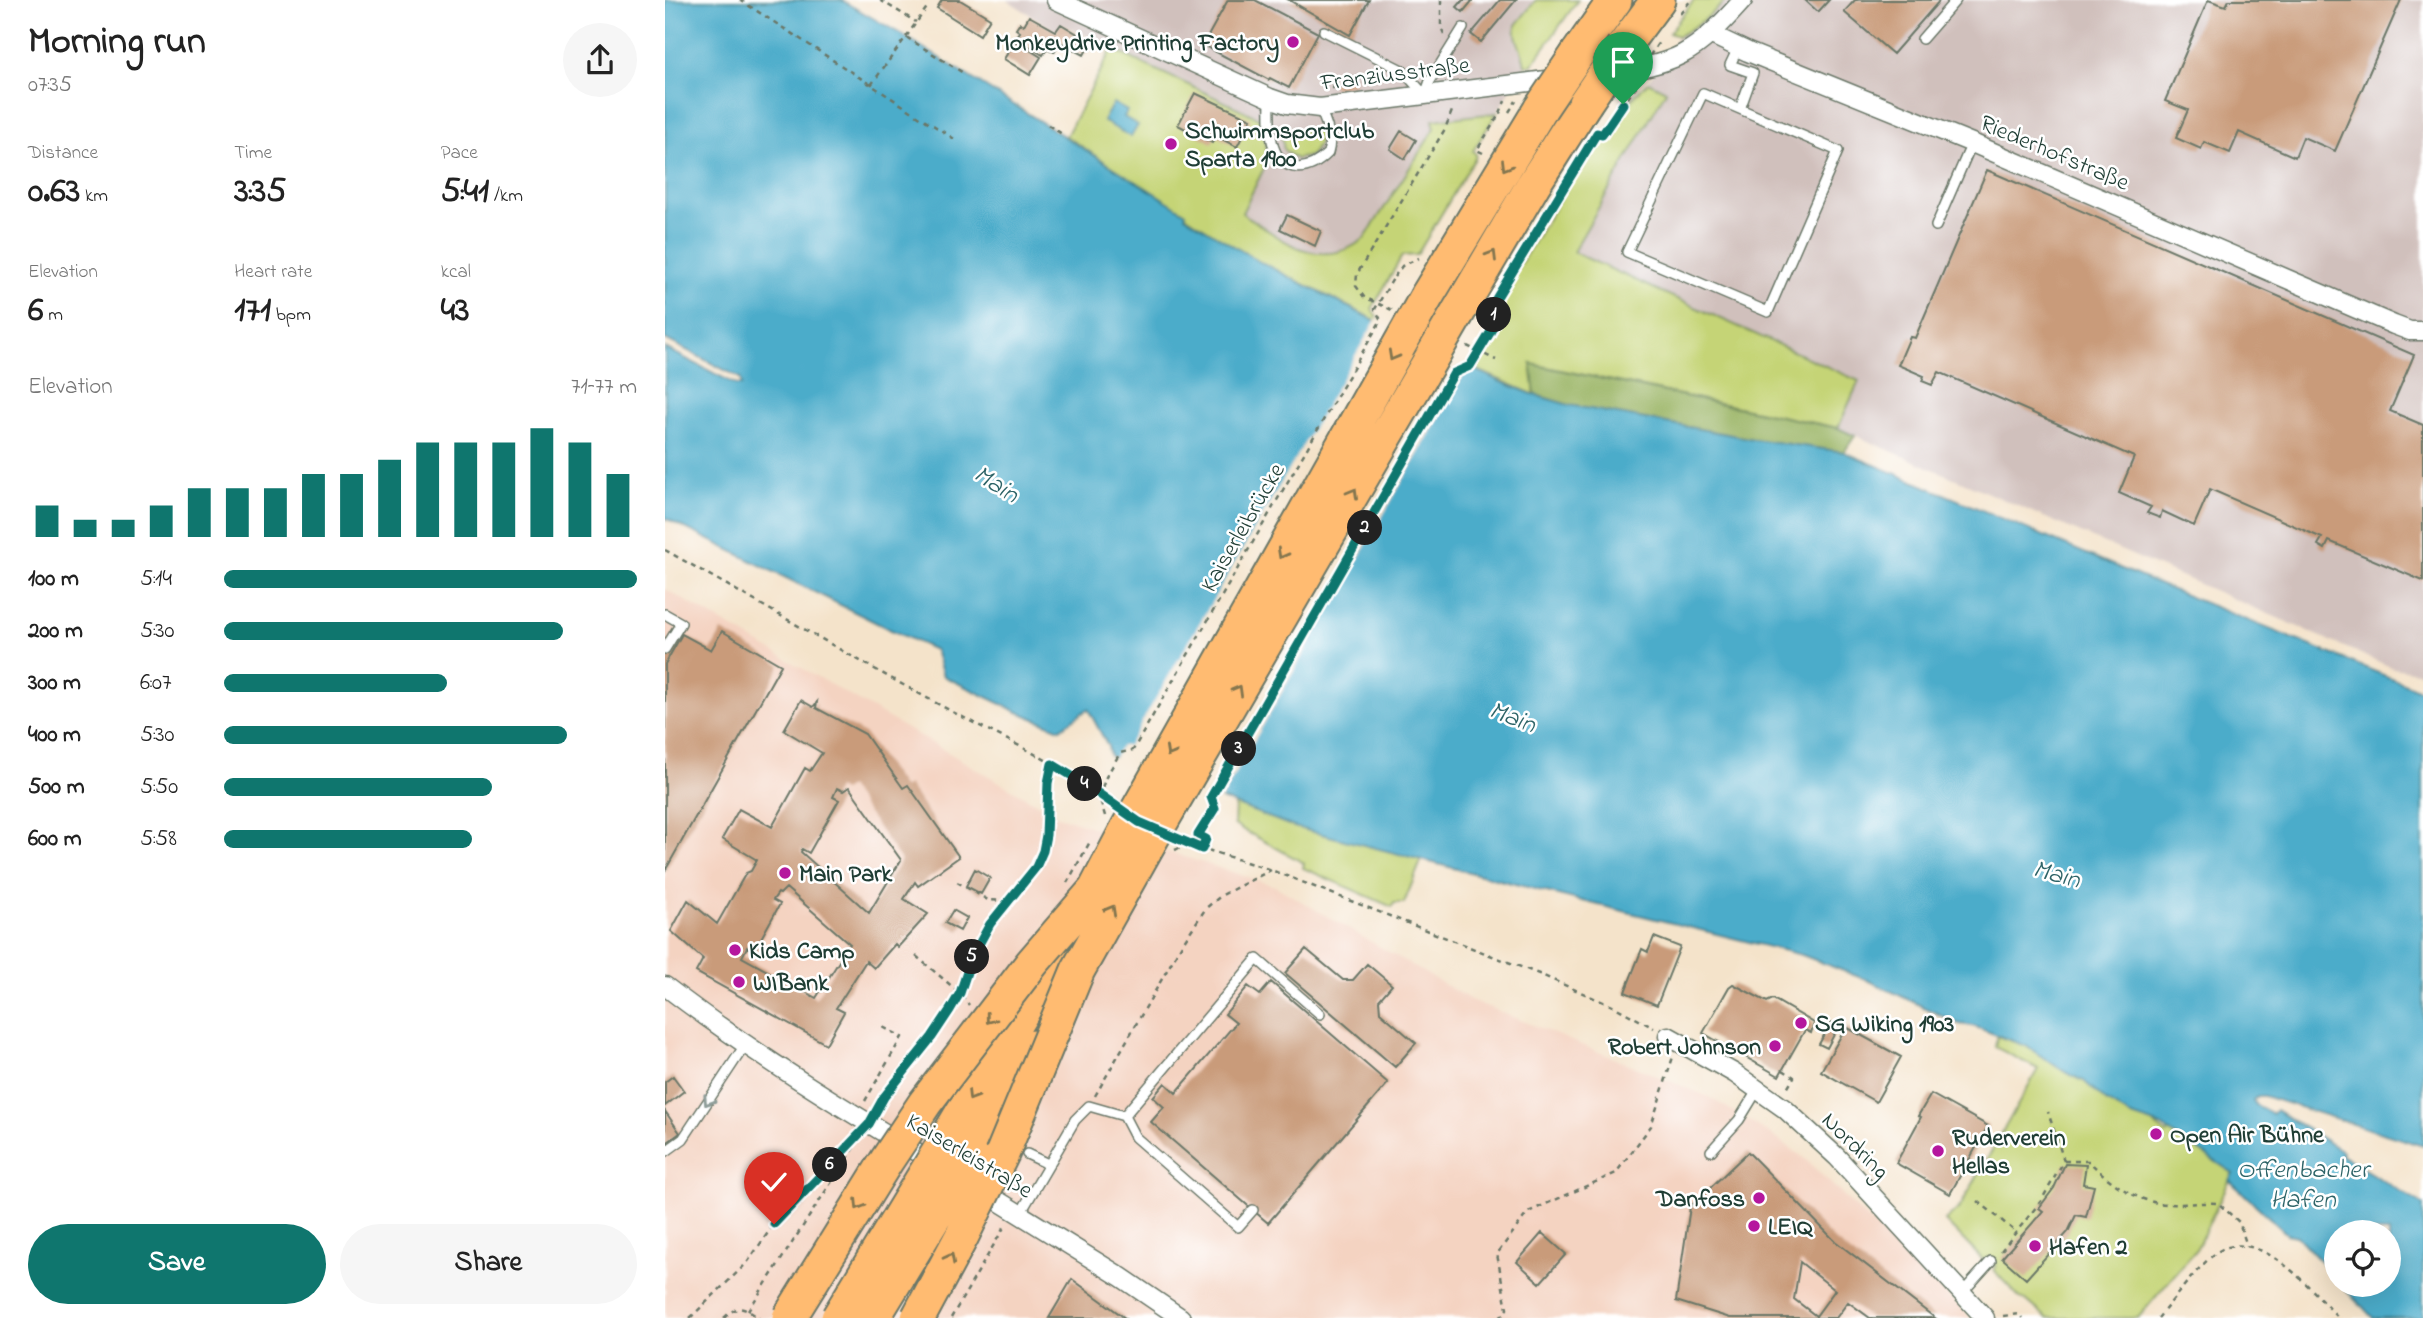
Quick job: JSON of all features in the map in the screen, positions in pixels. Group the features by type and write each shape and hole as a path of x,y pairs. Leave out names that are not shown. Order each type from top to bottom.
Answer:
{"highway":[{"path":"838,1318 1095,890 1413,305 1615,0"},
{"path":"873,1318 971,1157 1153,836 1459,329 1533,185 1596,119 1623,47 1658,0"},
{"path":"789,1318 925,1103 1032,963 1095,890"},
{"path":"918,1318 1003,1152 1078,970"}],"street":[{"name":"Franziusstraße","path":"1056,0 1270,98 1287,104 1320,108 1649,68 1677,59 1711,35"},
{"path":"1711,35 1743,0"},
{"name":"Riederhofstraße","path":"1711,35 1972,143 2394,325 2410,331 2423,331"},
{"name":"Kaiserleistraße","path":"665,986 745,1045 863,1120 1020,1214 1181,1318"},
{"name":"Nordring","path":"1673,1039 1734,1073 1779,1105 1837,1157 1985,1318"}],"lane":[{"path":"1921,39 1956,0"},
{"path":"1324,31 1402,70 1425,95 1430,81 1463,28"},
{"path":"1738,48 1730,65 1753,73 1740,109"},
{"path":"1703,93 1740,109 1839,151 1768,312 1627,252 1703,93"},
{"path":"1270,98 1273,144 1282,162 1291,167 1309,166 1328,153 1331,143 1320,108"},
{"path":"1936,226 1972,143"},
{"path":"665,614 681,623 665,649"},
{"path":"1124,1116 1257,959 1320,1014"},
{"path":"665,1152 683,1139 745,1045"},
{"path":"1711,1151 1739,1120 1758,1089"},
{"path":"1020,1214 1075,1120 1089,1106 1124,1116 1135,1137 1238,1227 1253,1210"},
{"path":"1027,1154 1048,1164"},
{"path":"1962,1293 1991,1261"}],"path":[{"path":"740,0 956,140"},
{"path":"880,0 916,22"},
{"path":"1441,0 1441,27 1453,43"},
{"path":"871,85 928,6"},
{"path":"906,37 965,74"},
{"path":"1413,305 1364,297 1356,286 1357,274 1445,129 1459,91"},
{"path":"1596,119 1602,135 1623,104"},
{"path":"1483,153 1477,150 1500,113"},
{"path":"1048,125 1062,134"},
{"name":"Kaiserleibrücke","path":"1102,787 1120,753 1133,750 1381,320 1375,309 1394,277 1402,266 1419,259"},
{"path":"1454,373 1470,366 1490,333 1495,321 1494,302"},
{"path":"1459,329 1496,360"},
{"path":"1202,849 1206,839 1198,835 1215,808 1211,797 1440,397"},
{"path":"665,550 939,704 1052,764 1113,805"},
{"path":"690,1318 747,1263 774,1224 932,1037 960,993 982,937 1036,867 1046,835 1048,783 1052,764"},
{"path":"1082,782 1092,781 1102,787 1099,796 1105,816"},
{"path":"1177,840 1271,870 1539,974 1615,1007 1673,1039 1651,1126 1616,1173 1528,1212 1497,1254 1507,1310 1500,1318"},
{"path":"1094,1099 1182,944 1206,908 1222,895 1271,870"},
{"path":"957,883 988,900 1009,901"},
{"path":"916,956 960,993 971,1007"},
{"path":"748,1311 863,1120 902,1037 879,1025"},
{"path":"1779,1105 1794,1077 1783,1070"},
{"path":"1991,1261 2041,1201 2064,1161 2048,1112"},
{"path":"2064,1161 2089,1161 2101,1174 2125,1191 2158,1203 2218,1203 2239,1222 2247,1247"},
{"path":"1978,1201 2017,1233"},
{"path":"951,1318 1006,1224 1020,1214"},
{"path":"2158,1318 2208,1259 2225,1248 2247,1247 2270,1254 2290,1268 2339,1318"},
{"path":"724,1318 736,1308 744,1308 759,1318"},
{"path":"2001,1318 2019,1314 2022,1318"}],"shaded area":[{"path":"1007,0 1536,0 1516,25 1517,46 1525,65 1497,113 1433,120 1435,127 1365,238 1352,248 1335,254 1317,254 1279,238 1242,213 1268,160 1261,119 1061,24 1056,31"},
{"path":"1727,0 2423,0 2423,673 2393,668 1838,428 1859,381 1573,252 1665,91 1648,82 1678,36 1710,17"},
{"path":"665,589 1058,816 1275,886 1471,1000 1709,1097 1769,1133 1804,1158 1971,1318 665,1318"}],"green space":[{"path":"1536,0 1578,0 1532,65 1525,65 1516,36 1516,25"},
{"path":"1694,0 1727,0 1704,20 1678,36 1669,33"},
{"path":"1112,49 1261,119 1268,160 1242,213 1287,242 1317,253 1332,253 1348,248 1365,238 1435,128 1433,120 1497,113 1473,151 1475,158 1417,255 1402,256 1372,309 1377,321 1260,262 1223,240 1066,136"},
{"path":"1648,82 1666,91 1573,252 1859,381 1838,428 1532,364 1535,395 1473,368 1504,314 1497,302 1598,136 1603,139 1625,106"},
{"path":"1280,126 1298,131 1319,131 1319,144 1310,156 1296,159 1284,150"},
{"path":"1531,364 1838,428 1855,436 1844,452 1753,439 1569,405 1535,395"},
{"path":"1235,804 1294,827 1422,859 1404,903 1394,903 1392,907 1303,868 1304,863 1234,825"},
{"path":"1997,1036 2026,1046 2065,1072 2084,1081 2106,1101 2129,1115 2151,1122 2167,1134 2169,1131 2233,1173 2197,1248 2138,1318 2047,1318 2020,1298 1993,1270 1996,1266 1987,1258 1984,1261 1945,1221 1960,1207 2038,1069 1995,1047"}],"water":[{"path":"665,0 841,0 906,37 1260,262 1501,382 1569,405 1753,439 1844,452 2160,585 2423,691 2423,1146 2264,1096 2253,1100 2256,1105 2273,1114 2276,1110 2342,1151 2341,1155 2423,1205 2423,1318 2373,1318 2353,1297 2401,1297 2401,1220 2324,1220 2324,1265 2297,1236 2287,1234 2229,1180 2233,1173 2161,1126 2129,1115 2106,1101 2084,1081 2065,1072 2026,1046 1973,1026 1959,1024 1872,982 1802,955 1294,827 1110,756 1108,746 1088,709 1060,729 943,676 935,650 665,518 665,348 737,385 742,385 740,378 665,339"},
{"path":"1113,103 1127,111 1124,117 1138,125 1131,137 1103,121"}],"pier":[{"path":"1377,318 1474,365 1465,372 1219,802 1112,761 1121,746 1128,746"}],"building":[{"path":"942,0 960,0 990,18 980,35 937,8"},
{"path":"1228,0 1255,0 1318,33 1289,88 1203,45"},
{"path":"1289,0 1369,0 1350,35"},
{"path":"1463,0 1473,0 1463,12 1457,7"},
{"path":"1500,0 1516,0 1481,42 1471,34"},
{"path":"1805,0 1829,0 1818,12"},
{"path":"1855,0 1940,0 1893,54 1844,12"},
{"path":"2208,0 2226,6 2229,0 2401,0 2335,151 2303,137 2295,157 2239,132 2230,153 2204,142 2201,149 2176,138 2188,110 2165,101"},
{"path":"1029,16 1056,31 1061,24 1091,42 1084,55 1060,42 1054,52 1047,48 1043,55 1016,38 1020,32 1016,29 1020,23 1024,25"},
{"path":"1015,41 1041,57 1030,75 1004,59"},
{"path":"1353,77 1354,85 1333,88 1332,80"},
{"path":"1195,93 1251,119 1237,147 1216,136 1212,143 1178,125"},
{"path":"1401,131 1416,140 1405,159 1390,149"},
{"path":"1987,170 2414,355 2390,411 2423,425 2423,581 2329,541 2325,549 2318,545 2322,538 2210,489 2194,526 2162,511 2160,518 2147,513 2151,507 2119,493 2134,457 1939,372 1932,385 1922,381 1924,376 1898,365 1910,337 1915,338"},
{"path":"1287,215 1321,231 1315,246 1280,229"},
{"path":"722,631 781,665 665,871 665,664 682,634 711,650"},
{"name":"Main Park","path":"801,700 813,707 817,702 816,708 865,734 903,788 908,785 959,857 918,886 915,882 904,899 928,914 898,947 895,944 874,968 866,961 836,1008 844,1012 826,1044 696,972 703,959 671,931 688,900 717,924 746,873 751,871 757,860 722,839 739,809 772,827 805,768 810,771 822,753 784,730","holes":["849,787 901,860 869,913 801,852 802,849 809,853 839,800 833,797 837,788 843,791","786,888 850,944 816,998 742,957 747,947 754,951 780,904 773,900"]},
{"path":"975,869 990,878 981,894 966,886"},
{"path":"953,910 967,918 960,931 945,923"},
{"path":"1654,937 1680,947 1657,1005 1625,992 1642,949 1648,952"},
{"path":"1306,949 1343,980 1353,980 1367,964 1392,985 1379,1000 1380,1012 1416,1043 1395,1067 1285,973"},
{"path":"1271,982 1388,1083 1268,1223 1151,1122 1164,1107 1153,1097 1165,1083 1176,1093 1236,1023 1225,1014 1248,986 1260,995"},
{"path":"1733,984 1767,1002 1773,999 1814,1023 1811,1033 1805,1030 1779,1076 1703,1033"},
{"path":"1831,1023 1838,1027 1827,1048 1819,1044"},
{"path":"1846,1027 1901,1057 1876,1102 1821,1071"},
{"path":"673,1076 684,1091 665,1106 665,1082"},
{"path":"1931,1094 1988,1126 1950,1194 1896,1163"},
{"path":"665,1111 680,1133 665,1144"},
{"name":"LEIQ","path":"1748,1152 1835,1241 1935,1318 1870,1318 1848,1302 1836,1318 1730,1318 1676,1301 1690,1207","holes":["1800,1262 1835,1290 1816,1316 1794,1299"]},
{"path":"2065,1164 2086,1165 2083,1184 2094,1186 2086,1217 2076,1215 2068,1232 2026,1279 2002,1258 2043,1211 2039,1208 2054,1188"},
{"path":"1542,1233 1566,1254 1540,1283 1517,1262"},
{"path":"1072,1279 1076,1282 1125,1318 1049,1318"}],"place":[{"name":"Monkeydrive Printing Factory","path":"1293,42"},
{"name":"Schwimmsportclub Sparta 1900","path":"1171,144"},
{"name":"Main Park","path":"785,873"},
{"name":"Kids Camp","path":"735,950"},
{"name":"WIBank","path":"739,982"},
{"name":"SG Wiking 1903","path":"1801,1023"},
{"name":"Robert Johnson","path":"1775,1046"},
{"name":"Open Air Bühne","path":"2156,1134"},
{"name":"Ruderverein Hellas","path":"1938,1151"},
{"name":"Danfoss","path":"1759,1198"},
{"name":"LEIQ","path":"1754,1226"},
{"name":"Hafen 2","path":"2035,1246"}],"route":[{"path":"774,1224 869,1124 884,1097 950,1010 960,993 982,937 1000,910 1025,883 1043,851 1052,764 1139,822 1168,837 1202,849 1206,839 1198,835 1215,808 1211,797 1454,373 1470,366 1490,333 1495,321 1494,302 1543,219 1597,133 1602,135 1623,104"}],"water label":[{"name":"Main","path":"997,483"},
{"name":"Main","path":"1513,716"},
{"name":"Main","path":"2057,873"},
{"name":"Offenbacher Hafen","path":"2303,1183"}]}
